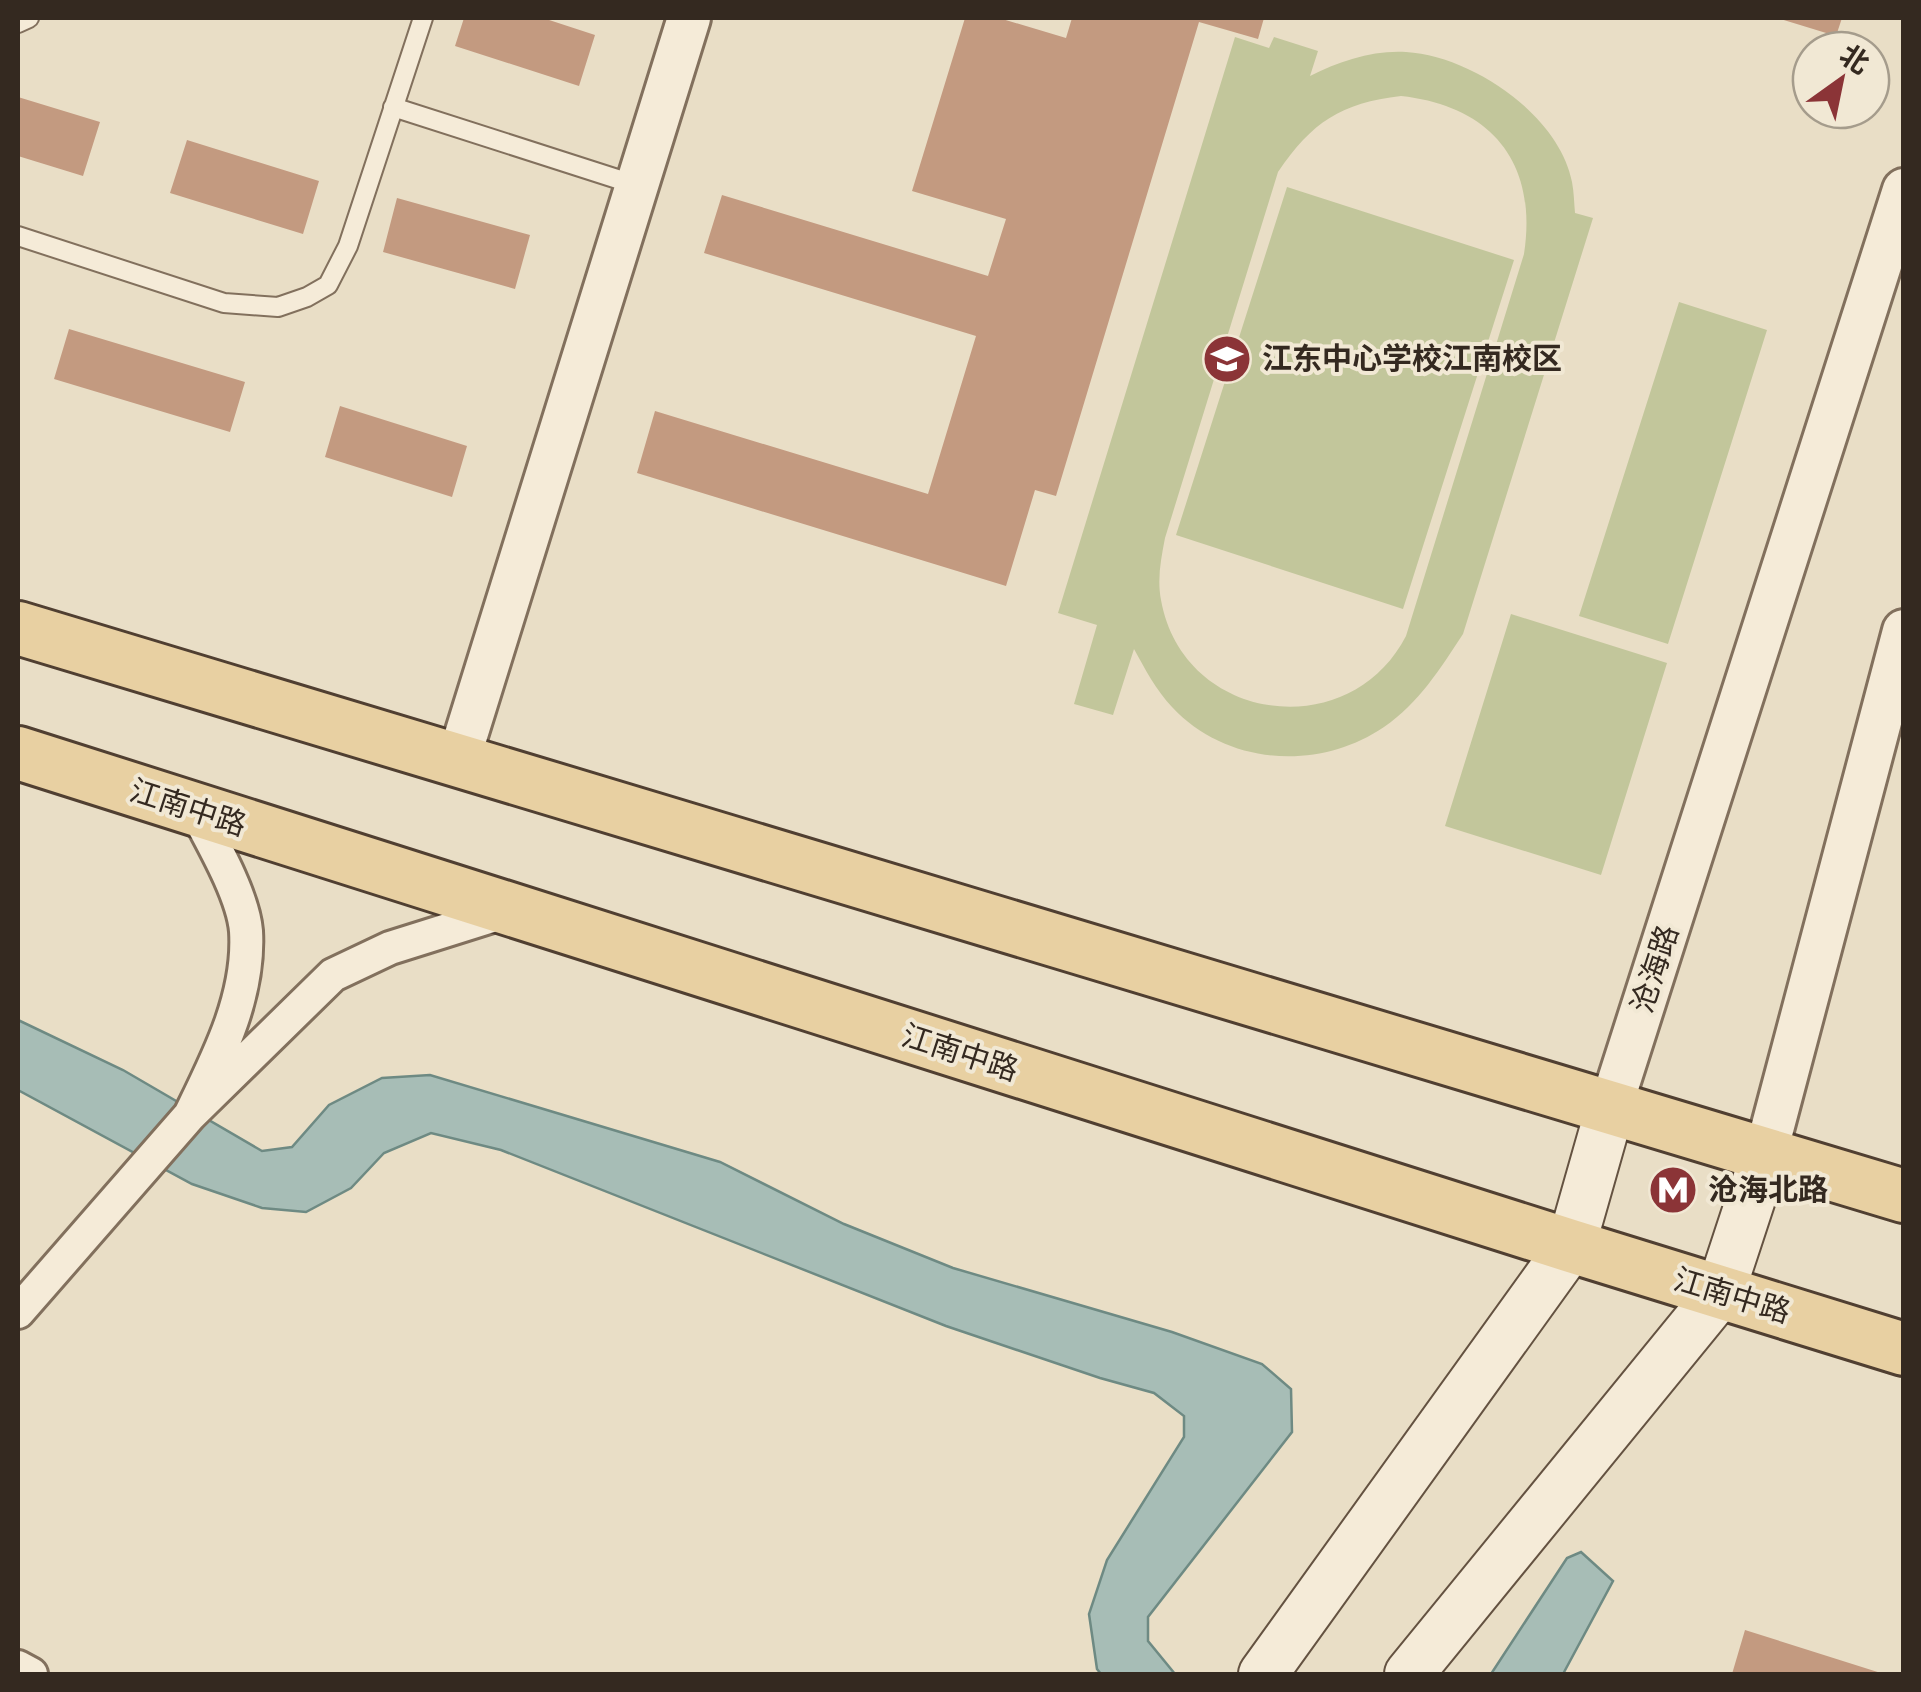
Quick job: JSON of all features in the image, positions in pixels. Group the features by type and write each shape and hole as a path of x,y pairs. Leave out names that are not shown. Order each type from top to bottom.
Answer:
{"main road":[{"path":"18,628 1904,1196"},
{"name":"江南中路","path":"18,754 1904,1349"},
{"name":"沧海路","path":"1263,1674 1571,1246 1610,1110"},
{"path":"1409,1674 1720,1293 1765,1156"}],"street":[{"path":"458,761 689,18"},
{"name":"沧海路","path":"1610,1110 1904,190"},
{"path":"1765,1156 1904,631"},
{"path":"189,1116 231,1024 244,974 246,928 224,866 195,810"},
{"path":"18,1312 189,1116 333,976 390,948 511,910"},
{"path":"18,1667 31,1674"}],"lane":[{"path":"18,23 30,18"},
{"path":"18,236 224,303 278,307 328,285 348,246 423,18"},
{"path":"393,107 636,186"}],"green space":[{"path":"1235,37 1269,48 1274,37 1318,51 1310,76 1369,55 1406,52 1432,56 1484,77 1531,112 1564,157 1572,182 1575,213 1593,218 1463,634 1418,696 1384,727 1331,751 1274,756 1245,751 1194,726 1172,707 1134,649 1113,715 1074,704 1097,625 1058,613","holes":["1401,96 1433,102 1484,126 1502,145 1523,192 1526,221 1524,254 1406,636 1380,671 1347,694 1309,705 1270,705 1233,694 1201,673 1176,641 1161,600 1160,569 1165,538 1278,172 1303,140 1345,110"]},
{"path":"1287,187 1514,260 1403,609 1176,535"},
{"path":"1679,302 1767,330 1668,644 1579,616"},
{"path":"1511,614 1667,663 1601,875 1445,826"}],"water":[{"path":"18,1020 123,1070 262,1151 292,1147 329,1105 382,1078 430,1075 720,1162 844,1224 953,1268 1172,1332 1262,1364 1291,1389 1292,1432 1148,1617 1148,1641 1175,1674 1101,1674 1089,1614 1107,1560 1184,1437 1184,1416 1154,1393 946,1326 501,1150 431,1133 384,1153 351,1188 306,1212 262,1208 192,1184 18,1090"},
{"path":"1581,1552 1613,1581 1563,1674 1491,1674 1567,1558"}],"building":[{"path":"464,18 543,18 595,35 579,86 455,46"},
{"path":"965,18 999,18 1066,38 1072,18 1264,18 1258,39 1199,22 1056,496 1035,490 1006,586 637,473 655,411 928,494 976,336 704,253 722,195 988,276 1006,219 912,191"},
{"path":"1777,18 1842,18 1838,30 1816,30"},
{"path":"18,97 100,122 83,176 18,156"},
{"path":"187,140 319,181 303,234 170,193"},
{"path":"397,198 530,235 515,289 383,252"},
{"path":"69,329 245,382 230,432 54,379"},
{"path":"340,406 467,446 452,497 325,457"},
{"path":"1745,1630 1884,1674 1732,1674"}],"place":[{"name":"江东中心学校江南校区","path":"1227,359"},
{"name":"沧海北路","path":"1673,1190"}]}
